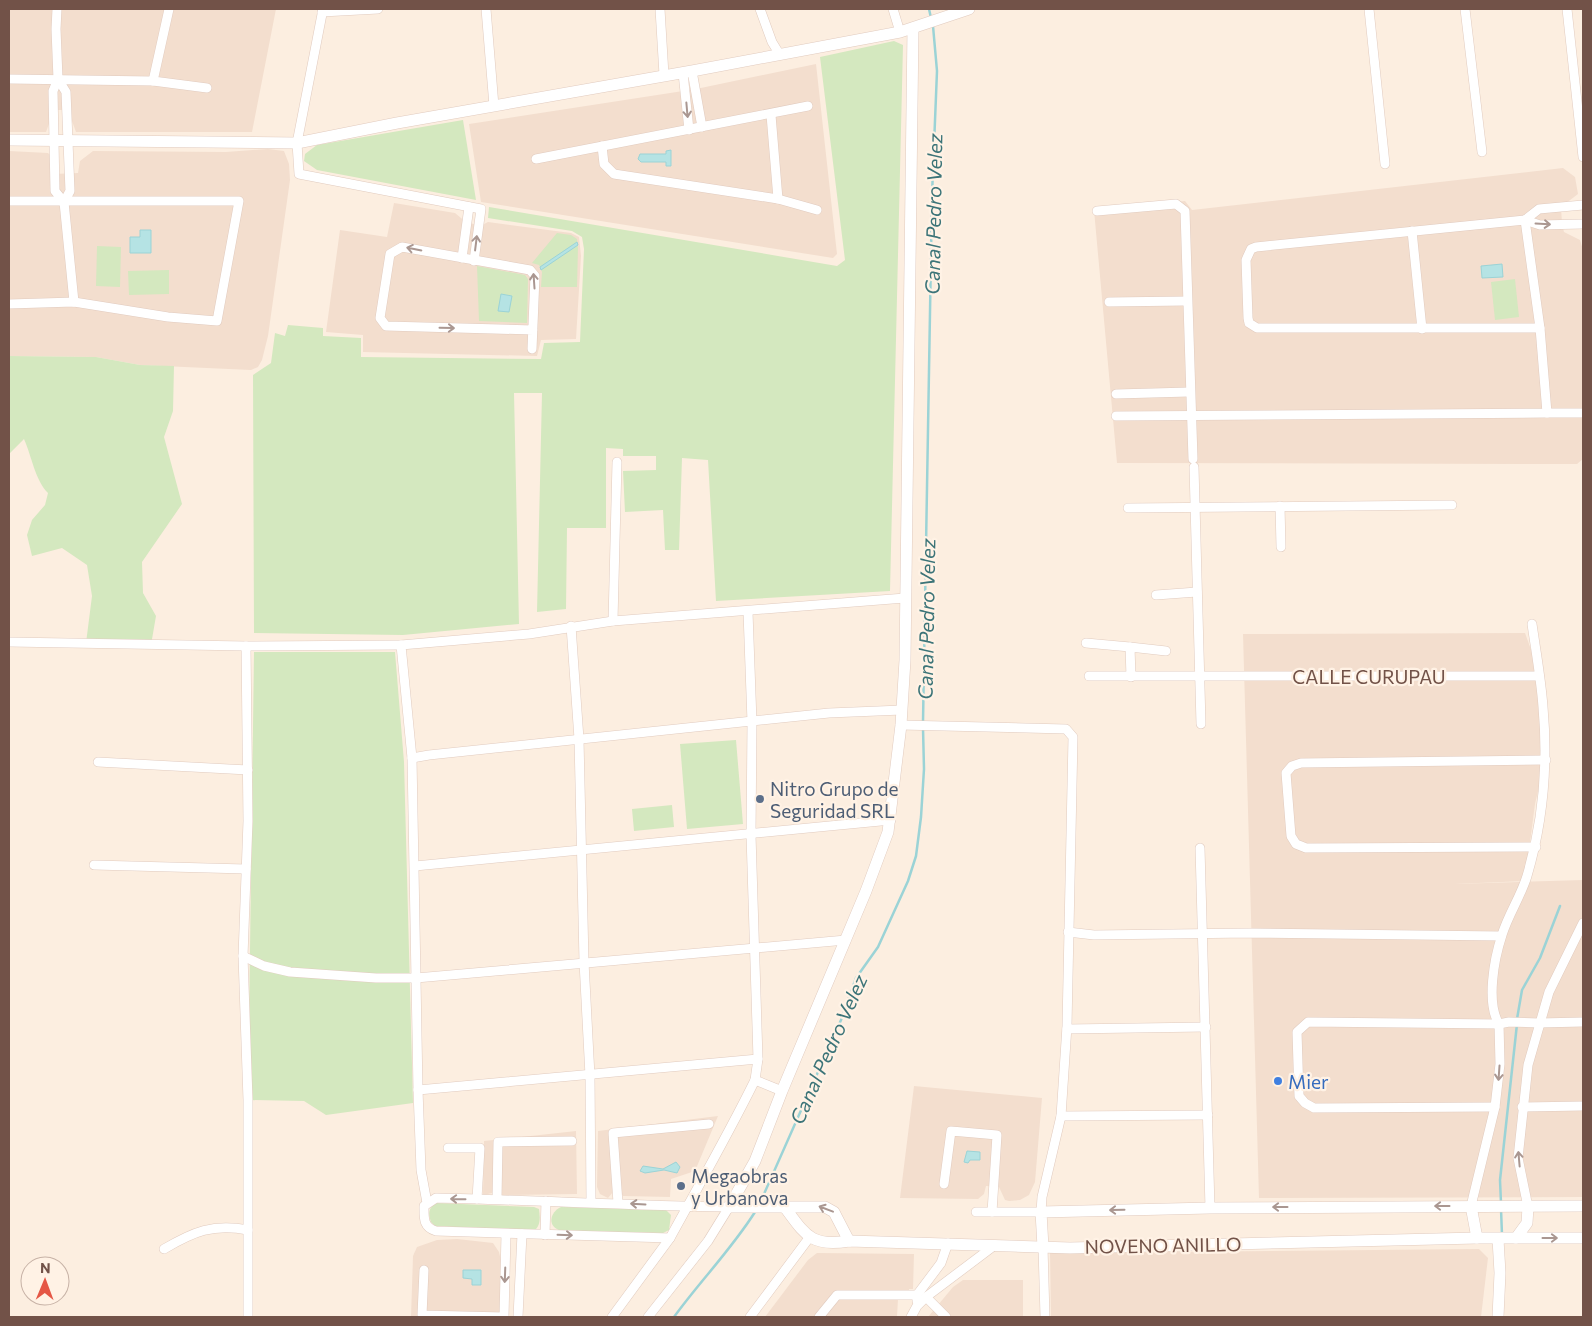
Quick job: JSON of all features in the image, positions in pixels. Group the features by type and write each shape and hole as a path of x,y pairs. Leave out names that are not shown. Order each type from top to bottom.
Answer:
{"street":[{"path":"57,9 58,79 53,91 52,141 55,191 64,202 74,302"},
{"path":"153,81 169,9"},
{"path":"378,9 322,10 297,143 299,174 481,209 474,261"},
{"path":"486,9 494,106"},
{"path":"660,9 664,75"},
{"path":"760,9 772,42 780,55"},
{"path":"893,9 900,32"},
{"path":"9,140 297,143 900,32 924,22 969,9"},
{"path":"1369,9 1385,164"},
{"path":"1465,9 1482,152"},
{"path":"1567,9 1583,157"},
{"path":"648,1317 708,1240 755,1161 782,1091 870,882 891,820 906,725 902,710 913,28"},
{"path":"688,72 702,127"},
{"path":"688,72 689,130"},
{"path":"58,79 66,92 70,192 64,202"},
{"path":"9,80 153,81 207,88"},
{"path":"536,159 771,115 808,106"},
{"path":"771,115 778,199"},
{"path":"602,146 604,164 614,174 778,199 816,210"},
{"path":"9,201 239,201 217,321 168,317 74,302 9,304"},
{"path":"1097,211 1176,204 1185,211 1186,300 1201,724"},
{"path":"1525,220 1539,209 1583,205"},
{"path":"462,258 469,207"},
{"path":"1525,220 1540,328 1547,413"},
{"path":"1540,328 1257,328 1249,322 1248,318 1246,260 1250,246 1525,220 1540,225 1583,224"},
{"path":"1412,232 1422,329"},
{"path":"532,348 533,330 533,272 402,247 390,254 380,318 382,324 386,326 533,330"},
{"path":"1110,302 1186,300"},
{"path":"1116,394 1189,392"},
{"path":"1116,416 1583,413"},
{"path":"613,621 617,462"},
{"path":"1128,508 1452,505"},
{"path":"1280,506 1281,547"},
{"path":"1156,595 1197,592"},
{"path":"9,642 246,646 401,645 529,634 570,626 613,621 748,612 905,598"},
{"path":"612,1317 670,1238 755,1080 758,1059 751,835 752,722 748,612"},
{"path":"1477,1238 1471,1206 1495,1107 1500,1064 1499,1024 1494,1016 1491,999 1501,936 1525,883 1536,846 1546,760 1544,709 1532,624"},
{"path":"570,626 579,739 583,850 584,962 590,1076 591,1202"},
{"path":"1086,643 1166,651"},
{"path":"401,645 412,758 418,1090 421,1170 427,1203 424,1221 431,1230 670,1238"},
{"path":"246,646 248,770 243,956 248,1100 248,1317"},
{"path":"1130,647 1131,677"},
{"name":"CALLE CURUPAU","path":"1089,676 1539,676"},
{"path":"412,758 429,754 829,713 902,710"},
{"path":"906,725 1066,729 1073,736 1067,1029 1061,1116 1042,1197 1045,1317"},
{"path":"1536,846 1306,848 1296,844 1290,836 1286,773 1292,766 1301,763 1546,760"},
{"path":"98,762 248,770"},
{"path":"414,866 891,820"},
{"path":"1200,848 1210,1208"},
{"path":"94,865 246,868"},
{"path":"1516,1238 1528,1224 1528,1207 1518,1158 1528,1065 1539,1024 1557,972 1581,936 1583,922"},
{"path":"1068,932 1094,935 1501,936"},
{"path":"243,956 264,966 290,972 376,978 416,978 846,940"},
{"path":"1495,1107 1314,1108 1305,1103 1299,1096 1297,1032 1308,1022 1499,1024 1525,1021 1539,1024 1583,1022"},
{"path":"1067,1029 1206,1027"},
{"path":"418,1090 590,1076 758,1059"},
{"path":"755,1080 782,1091"},
{"path":"1522,1107 1583,1106"},
{"path":"1061,1116 1208,1115"},
{"path":"618,1203 613,1133 709,1124"},
{"path":"944,1184 951,1131 997,1135 992,1212"},
{"path":"497,1199 498,1142 572,1141"},
{"path":"448,1148 480,1148 478,1199"},
{"path":"427,1203 436,1198 687,1206 745,1206 786,1209 818,1206 834,1212 849,1241"},
{"path":"545,1234 546,1201"},
{"name":"NOVENO ANILLO","path":"1042,1212 1210,1208 1583,1206"},
{"path":"750,1317 809,1238 786,1209"},
{"path":"976,1212 1042,1212"},
{"path":"164,1249 180,1240 216,1227 248,1230"},
{"path":"424,1270 422,1315 504,1317 506,1234"},
{"path":"518,1317 522,1234"},
{"name":"NOVENO ANILLO","path":"809,1238 832,1244 849,1241 1043,1247 1516,1238"},
{"path":"1516,1238 1583,1238"},
{"path":"1498,1239 1500,1273 1498,1317"},
{"path":"911,1317 941,1263 948,1243"},
{"path":"819,1317 838,1295 922,1296 995,1245"},
{"path":"922,1296 946,1317"}],"shaded area":[{"path":"9,9 276,9 252,132 76,132 68,110 54,110 46,132 9,132"},
{"path":"816,64 837,254 833,258 481,202 469,124 696,89"},
{"path":"268,149 284,151 289,164 290,180 268,336 262,360 258,367 251,370 140,365 96,357 9,356 9,151 48,153 52,157 54,174 78,173 80,161 93,151 226,152"},
{"path":"1563,168 1575,177 1578,194 1561,207 1562,224 1564,232 1580,240 1583,250 1583,459 1577,464 1117,463 1094,210 1185,201 1192,210"},
{"path":"394,203 455,213 467,223 482,225 488,222 571,233 579,237 581,256 576,339 541,340 537,356 363,352 363,335 326,332 340,230 387,237"},
{"path":"1525,633 1542,680 1545,761 1535,804 1525,881 1455,884 1583,880 1583,1197 1259,1198 1243,634"},
{"path":"914,1086 1042,1098 1035,1182 1029,1195 1020,1200 1009,1201 1005,1200 999,1187 986,1186 984,1194 978,1199 900,1198"},
{"path":"718,1116 695,1171 671,1179 670,1197 623,1196 617,1187 608,1198 600,1194 597,1187 598,1131"},
{"path":"576,1131 577,1194 501,1195 497,1192 483,1195 484,1141"},
{"path":"457,1239 493,1243 499,1252 502,1265 500,1317 411,1317 413,1256 417,1247 437,1240"},
{"path":"1479,1249 1488,1258 1481,1317 1051,1317 1050,1253"},
{"path":"817,1253 914,1254 913,1289 909,1289 909,1299 898,1299 897,1317 765,1317 808,1260"},
{"path":"963,1280 1023,1280 1023,1317 928,1317 953,1287"}],"green space":[{"path":"894,41 903,45 890,591 716,601 708,460 682,458 679,550 665,550 663,510 625,512 623,471 656,470 656,456 623,456 623,449 606,448 606,528 567,528 566,609 537,612 542,393 514,393 519,624 403,635 254,633 253,375 271,363 275,333 285,336 288,325 323,328 323,336 361,338 361,357 541,359 544,343 580,342 584,249 582,237 572,231 488,218 489,207 837,266 845,260 820,57"},
{"path":"463,120 476,200 317,170 304,161 305,154 317,145"},
{"path":"557,233 571,235 577,239 577,287 541,287 542,272 539,265 532,263"},
{"path":"97,246 121,247 120,287 96,286"},
{"path":"477,266 525,275 528,279 527,323 479,321"},
{"path":"169,270 169,294 129,295 128,271"},
{"path":"1515,279 1519,317 1495,320 1491,282"},
{"path":"9,356 96,357 140,365 174,366 173,411 164,437 182,504 142,562 143,593 156,616 151,645 86,643 92,596 87,565 62,548 32,556 27,535 32,520 45,505 48,493 40,482 24,439 9,454"},
{"path":"254,652 395,652 404,762 413,1103 326,1115 304,1101 248,1100"},
{"path":"736,740 743,824 687,829 680,744"},
{"path":"672,805 674,827 634,831 632,809"},
{"path":"437,1203 534,1207 539,1209 540,1221 534,1231 435,1226 431,1222 429,1214 430,1209"},
{"path":"561,1207 665,1209 671,1215 669,1230 663,1233 562,1231 554,1226 551,1219 554,1212"}],"water":[{"path":"671,150 671,166 666,166 666,162 641,162 638,159 640,154 666,154 666,151"},
{"path":"140,230 151,230 151,253 130,253 130,237 140,237"},
{"path":"577,242 578,245 541,270 540,267"},
{"path":"1502,264 1503,277 1482,278 1481,266"},
{"path":"501,294 512,296 509,312 498,311"},
{"path":"967,1151 980,1152 980,1160 964,1162"},
{"path":"676,1162 680,1167 677,1173 664,1170 645,1173 640,1171 643,1166 663,1169"},
{"path":"463,1270 481,1270 481,1285 472,1285 472,1279 463,1278"}],"waterway":[{"name":"Canal Pedro Velez","path":"929,9 931,18"},
{"name":"Canal Pedro Velez","path":"923,722 932,195 937,71 933,26"},
{"name":"Canal Pedro Velez","path":"760,1203 841,1020 856,978 878,947 908,881 916,856 921,817 924,769 923,728"},
{"path":"1517,1019 1522,990 1540,958 1560,906"},
{"path":"1501,1203 1500,1180 1517,1024"},
{"path":"1501,1209 1502,1235"},
{"name":"Canal Pedro Velez","path":"674,1317 755,1212"}],"place":[{"name":"Nitro Grupo de Seguridad SRL","path":"760,799"},
{"name":"Mier","path":"1278,1081"},
{"name":"Megaobras y Urbanova","path":"681,1186"}]}
